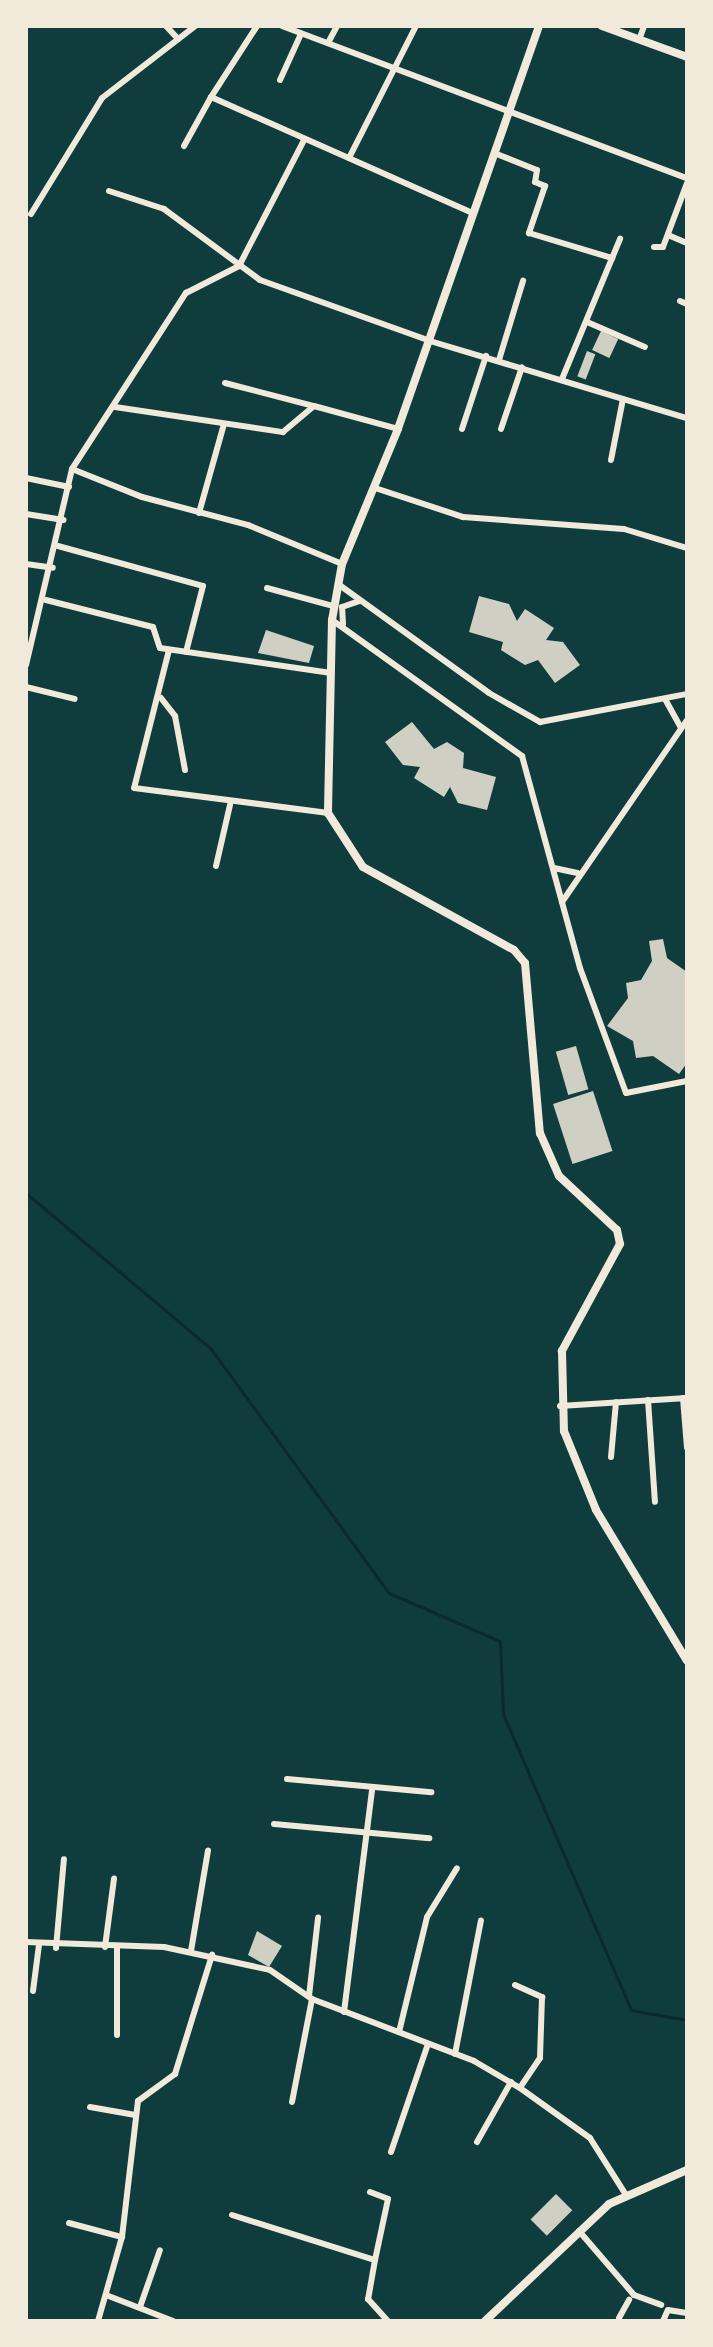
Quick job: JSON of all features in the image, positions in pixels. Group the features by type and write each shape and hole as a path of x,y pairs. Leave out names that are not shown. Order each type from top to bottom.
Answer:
{"main road":[{"path":"539,26 470,212 430,341 398,429 342,564 332,620 328,813 347,852 525,963 540,1133 559,1176 617,1230 620,1244 562,1351 560,1406 596,1510 687,1661"},
{"path":"602,26 687,57"},
{"path":"485,2321 579,2231 626,2195 687,2170"}],"street":[{"path":"166,26 178,39"},
{"path":"31,214 102,98 195,26"},
{"path":"184,146 257,26"},
{"path":"282,26 687,180 663,247 654,247"},
{"path":"328,43 337,26"},
{"path":"349,158 416,26"},
{"path":"639,40 644,26"},
{"path":"280,80 301,34"},
{"path":"211,97 470,212"},
{"path":"26,665 46,600 72,469 186,293 239,266 304,140"},
{"path":"493,152 537,170 535,182 545,186 529,233 612,258"},
{"path":"109,191 164,209 260,280 430,341 687,418"},
{"path":"668,235 687,243"},
{"path":"562,379 620,239"},
{"path":"499,360 523,281"},
{"path":"587,322 645,347"},
{"path":"462,429 486,356"},
{"path":"501,429 522,367"},
{"path":"225,383 398,429"},
{"path":"611,460 623,399"},
{"path":"115,407 159,408 224,424 286,431 314,406"},
{"path":"199,513 224,424"},
{"path":"72,469 342,564"},
{"path":"26,478 69,487"},
{"path":"375,488 463,517 624,529 687,548"},
{"path":"26,514 64,520"},
{"path":"58,546 203,586 186,652"},
{"path":"26,564 53,568"},
{"path":"338,584 540,722 687,694"},
{"path":"267,588 333,606"},
{"path":"46,600 153,627 160,648 331,673"},
{"path":"346,627 342,607 362,602"},
{"path":"332,620 517,750 533,780 562,902 626,1093 687,1081"},
{"path":"169,650 161,698 133,788 230,805 328,813"},
{"path":"26,687 75,699"},
{"path":"161,698 175,716 185,770"},
{"path":"665,699 681,728"},
{"path":"562,902 577,873 687,720"},
{"path":"216,866 230,805"},
{"path":"554,868 577,873"},
{"path":"560,1406 685,1398 687,1448"},
{"path":"648,1400 655,1502"},
{"path":"611,1457 616,1402"},
{"path":"287,1779 431,1792"},
{"path":"344,2012 372,1789"},
{"path":"274,1824 429,1838"},
{"path":"191,1951 208,1850"},
{"path":"56,1948 64,1859"},
{"path":"399,2032 427,1917 457,1868"},
{"path":"105,1947 114,1879"},
{"path":"292,2102 311,1998 318,1918"},
{"path":"455,2054 481,1920"},
{"path":"26,1942 56,1948 117,1946 191,1951 270,1970 311,1998 455,2054 511,2082 590,2138 626,2195"},
{"path":"33,1991 39,1945"},
{"path":"117,1946 117,2035"},
{"path":"98,2321 122,2237 135,2115 142,2092 175,2074 212,1955"},
{"path":"515,1985 542,1997 540,2058 520,2088"},
{"path":"391,2152 428,2044"},
{"path":"477,2142 511,2082"},
{"path":"90,2107 135,2115"},
{"path":"370,2192 388,2199 368,2299 388,2321"},
{"path":"232,2215 375,2260"},
{"path":"69,2223 122,2237"},
{"path":"579,2231 634,2295 661,2305"},
{"path":"140,2307 160,2250"},
{"path":"106,2295 173,2321"},
{"path":"629,2300 618,2319 630,2321"},
{"path":"663,2321 668,2310 687,2313"}],"building":[{"path":"601,331 618,339 609,358 592,350"},
{"path":"587,351 595,354 586,379 577,376"},
{"path":"479,596 509,604 517,621 525,609 554,628 546,640 563,642 580,665 555,683 538,660 525,665 501,650 503,642 469,632"},
{"path":"266,630 314,646 309,663 258,653"},
{"path":"412,722 434,749 447,742 464,753 463,768 496,777 487,810 458,803 450,787 444,797 414,778 420,767 403,765 385,742"},
{"path":"663,939 667,958 687,972 687,1063 679,1074 653,1056 636,1058 633,1041 607,1026 628,998 626,983 641,980 652,961 649,941"},
{"path":"576,1046 588,1089 568,1095 556,1052"},
{"path":"593,1091 612,1151 573,1164 553,1104"},
{"path":"257,1931 282,1946 269,1967 248,1955"},
{"path":"556,2194 572,2210 547,2236 531,2219"}],"waterway":[{"path":"26,1193 211,1349 389,1593 500,1641 503,1714 631,2010 687,2020"}]}
